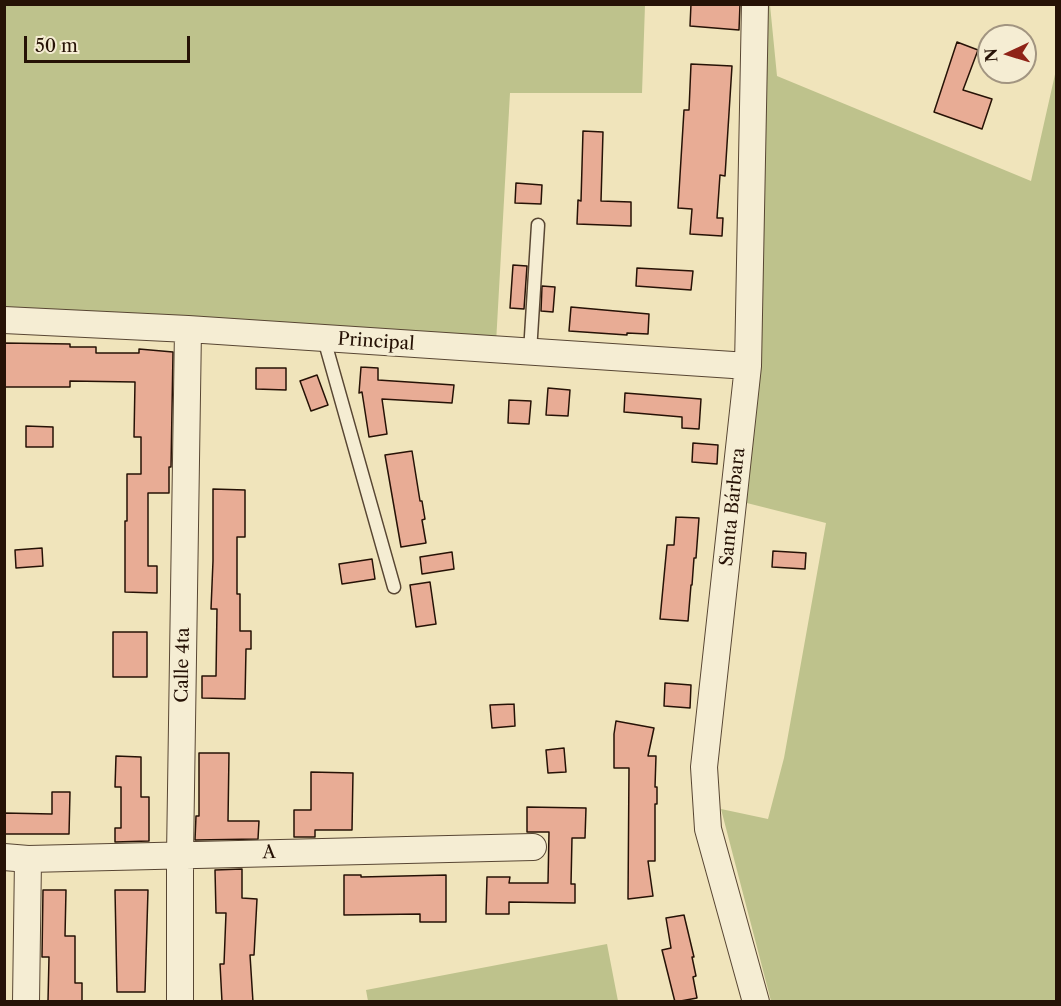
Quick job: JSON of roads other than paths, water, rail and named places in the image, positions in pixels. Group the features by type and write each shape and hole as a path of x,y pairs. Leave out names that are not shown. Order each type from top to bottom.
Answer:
{"street":[{"name":"Santa Bárbara","path":"755,4 748,366 704,767 708,829 756,1002"},
{"name":"Principal","path":"4,320 188,329 748,366"},
{"name":"Calle 4ta","path":"180,1002 188,329"},
{"name":"A","path":"16,858 533,847"},
{"path":"16,858 26,1002"}],"lane":[{"path":"530,351 538,225"},
{"path":"324,339 394,587"}]}
